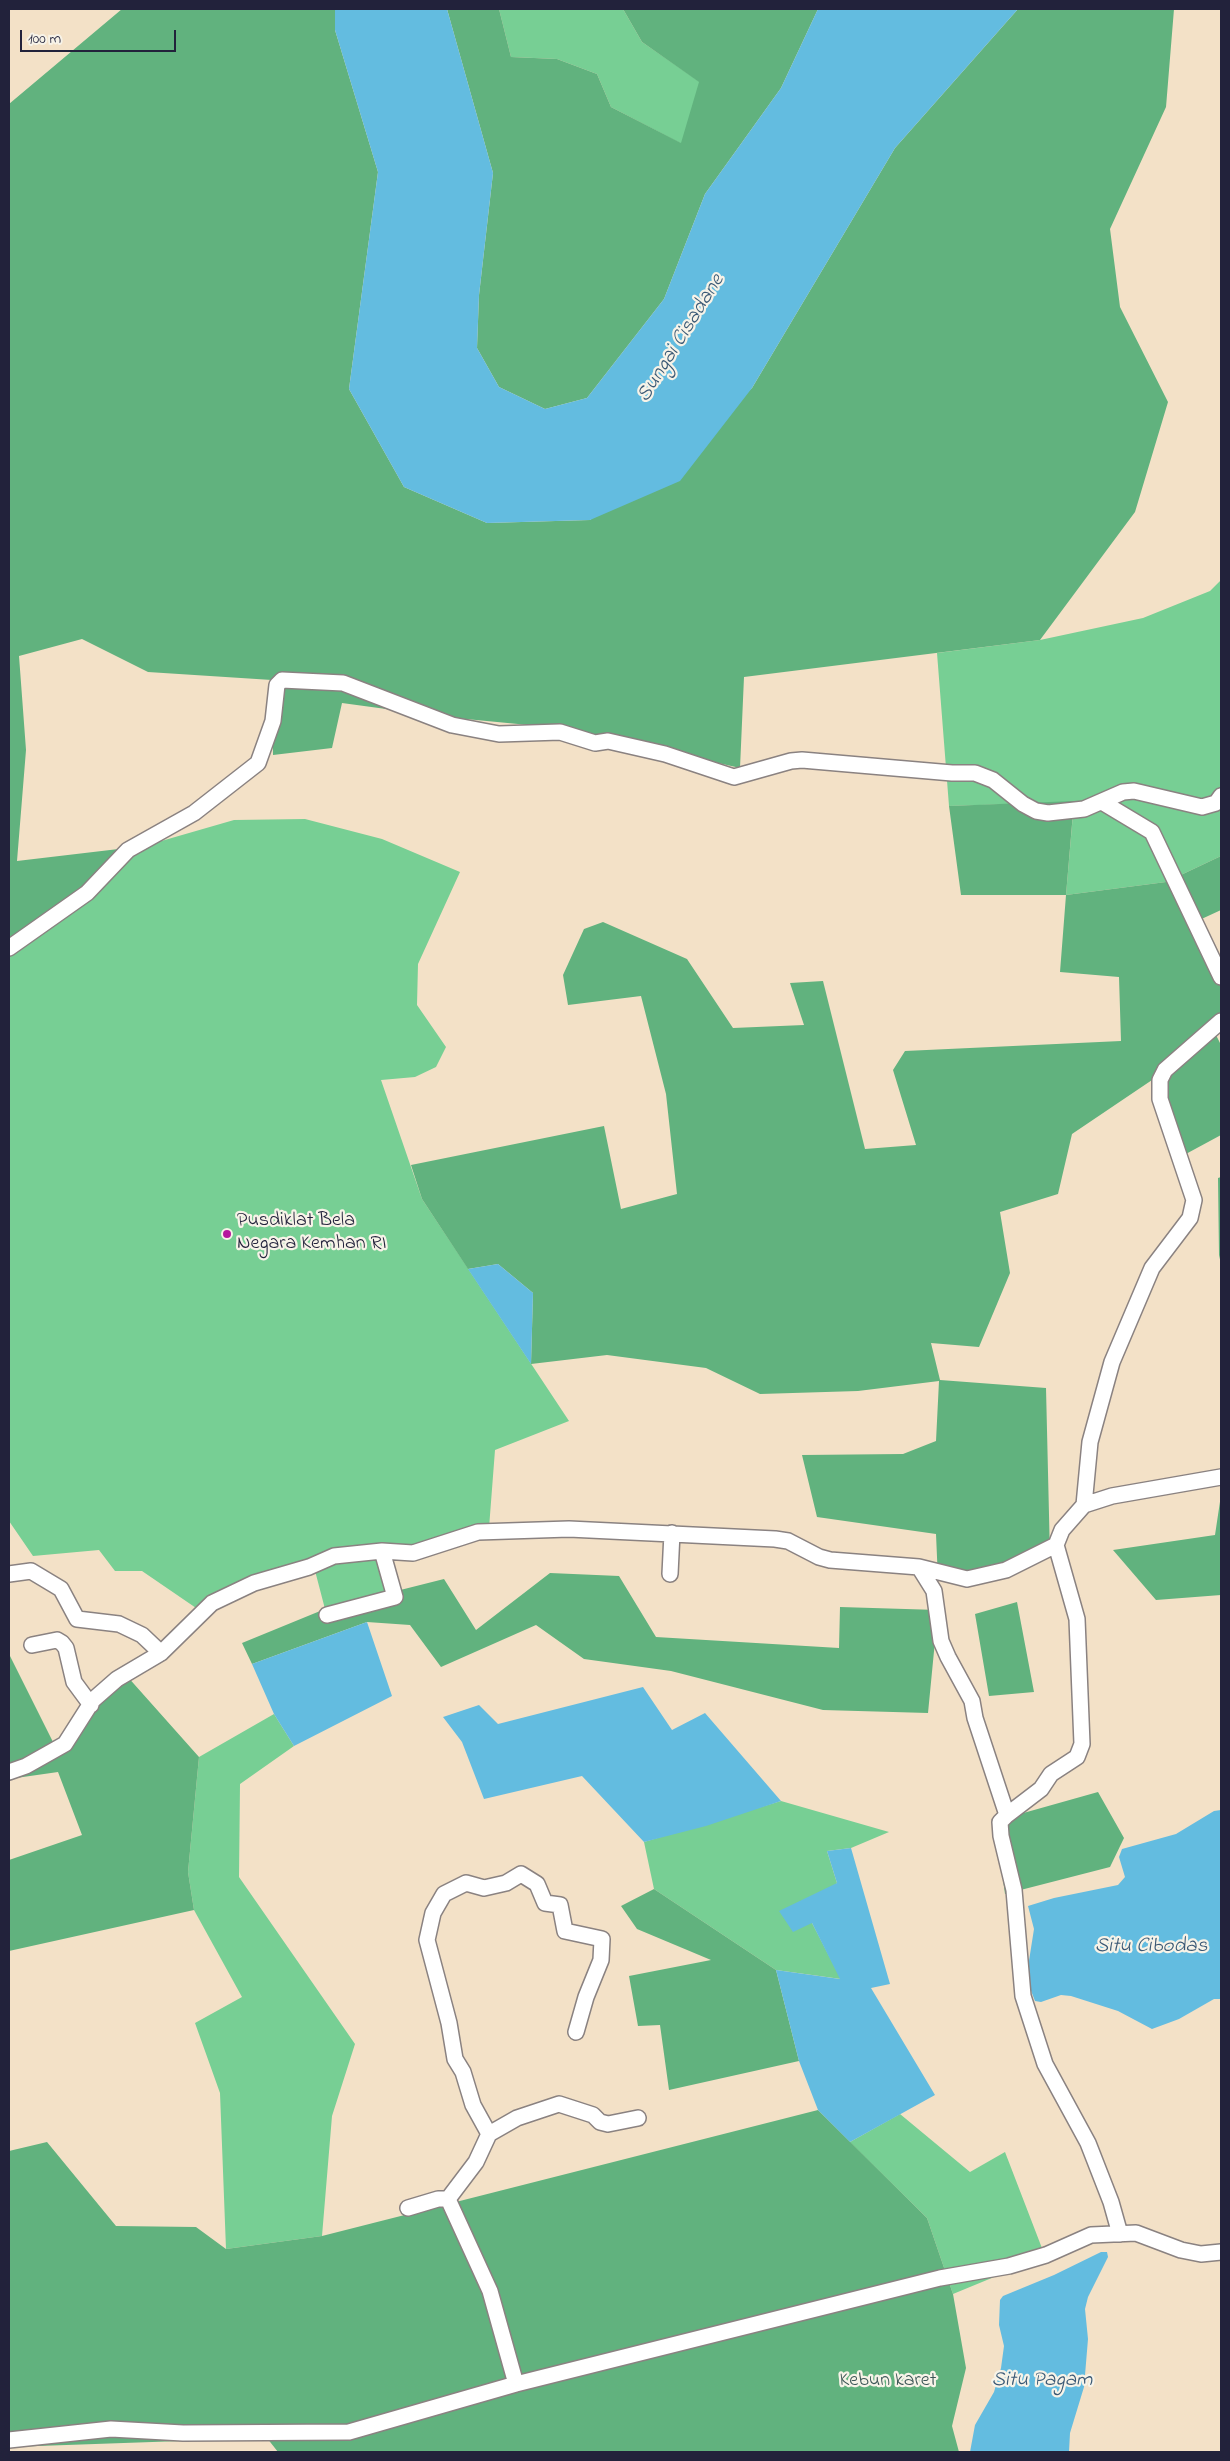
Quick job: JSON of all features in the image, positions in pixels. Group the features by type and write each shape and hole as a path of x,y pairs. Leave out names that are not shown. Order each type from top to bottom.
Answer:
{"street":[{"path":"9,948 87,893 128,850 194,813 258,763 273,721 277,685 282,680 343,683 452,725 499,734 560,732 595,743 608,741 665,754 734,777 791,760 975,773 993,780 1023,804 1036,811 1048,813 1084,809 1123,792 1134,791 1202,807 1216,803 1221,796"},
{"path":"1102,802 1152,832 1221,978"},
{"path":"1084,1505 1090,1442 1112,1362 1152,1268 1190,1218 1194,1200 1160,1099 1160,1080 1165,1070 1221,1021"},
{"path":"1120,2234 1111,2202 1088,2142 1045,2064 1023,1996 1014,1890 1001,1836 1000,1822 1041,1789 1051,1774 1077,1757 1082,1744 1077,1619 1056,1544 1062,1530 1084,1505 1112,1496 1221,1477"},
{"path":"9,1772 26,1766 65,1744 93,1700 117,1679 161,1653 203,1609 254,1583 309,1567 334,1556 382,1551 413,1553 478,1532 569,1529 775,1539 788,1541 819,1557 830,1560 919,1567 967,1579 1006,1570 1056,1544"},
{"path":"670,1574 672,1533"},
{"path":"326,1615 395,1597 382,1551"},
{"path":"919,1567 934,1591 941,1641 972,1700 975,1718 1007,1815"},
{"path":"9,1574 31,1572 61,1589 78,1619 119,1624 142,1635 161,1653"},
{"path":"32,1645 57,1640 62,1643 66,1648 74,1682 91,1705"},
{"path":"489,2134 473,2105 463,2072 455,2059 449,2023 427,1940 433,1913 444,1894 466,1883 484,1888 506,1883 521,1874 537,1884 545,1903 560,1905 565,1930 602,1939 601,1960 586,1997 576,2032"},
{"path":"448,2199 476,2162 489,2134 518,2118 559,2104 593,2115 600,2122 608,2124 638,2118"},
{"path":"408,2208 438,2199 448,2199"},
{"path":"448,2199 490,2291 516,2384"},
{"path":"9,2440 111,2429 192,2433 349,2432 516,2384 940,2278 1009,2266 1046,2255 1091,2235 1136,2233 1181,2250 1201,2254 1221,2252"}],"green space":[{"path":"122,9 335,9 335,30 378,172 349,389 404,487 487,523 590,520 752,388 895,148 1018,9 1174,9 1166,107 1110,229 1120,307 1168,402 1135,512 1040,640 744,677 740,768 570,729 445,717 342,703 332,748 273,755 272,680 148,672 82,639 19,656 26,750 17,861 144,846 106,883 9,958 9,104"},
{"path":"447,9 499,9 511,57 557,59 597,74 611,107 681,143 699,82 642,42 623,9 818,9 781,88 705,194 664,299 587,398 545,409 499,387 477,348 479,295 493,173"},
{"path":"499,9 623,9 642,42 700,82 682,144 611,107 597,74 557,59 511,57"},
{"path":"1221,580 1221,856 1166,882 1066,895 1074,802 949,806 937,653 1040,640 1143,618 1210,591"},
{"path":"1074,801 1066,895 961,895 949,806"},
{"name":"Pusdiklat Bela Negara Kemhan RI","path":"305,819 382,839 460,872 418,964 417,1005 446,1047 436,1067 415,1077 381,1080 422,1199 569,1421 495,1450 489,1528 389,1551 398,1592 325,1609 313,1563 199,1610 142,1571 115,1571 99,1550 33,1556 9,1521 9,958 106,883 144,846 234,820"},
{"path":"1221,856 1221,910 1195,922 1221,967 1221,1027 1215,1033 1221,1045 1221,1135 1184,1155 1155,1078 1072,1134 1058,1194 1000,1212 1010,1273 979,1347 931,1343 940,1380 1046,1388 1050,1557 938,1580 936,1534 817,1517 802,1455 903,1454 936,1441 939,1381 858,1391 760,1394 706,1368 607,1355 531,1364 533,1293 498,1264 468,1269 422,1199 411,1165 604,1126 621,1209 677,1194 666,1094 641,996 568,1005 563,975 584,929 603,922 687,959 733,1028 804,1025 790,983 823,981 865,1149 916,1145 893,1070 905,1051 1121,1041 1119,977 1060,972 1066,895 1166,882"},
{"path":"1221,1177 1221,1264 1219,1255 1218,1178"},
{"path":"1221,1495 1221,1595 1156,1600 1113,1550 1215,1535"},
{"path":"550,1573 619,1576 656,1637 839,1648 840,1607 938,1610 928,1713 823,1710 671,1671 584,1659 536,1625 441,1667 410,1625 367,1622 252,1664 242,1643 325,1609 444,1579 476,1630"},
{"path":"1017,1602 1034,1692 989,1696 975,1614"},
{"path":"9,1654 56,1748 126,1675 199,1757 188,1872 194,1910 9,1951 9,1860 82,1835 58,1772 9,1779"},
{"path":"274,1714 294,1746 240,1784 239,1877 355,2044 332,2116 322,2236 226,2249 220,2093 195,2023 242,1997 194,1910 188,1872 199,1757"},
{"path":"1098,1792 1124,1838 1110,1867 1005,1894 995,1821"},
{"path":"781,1801 889,1832 851,1848 827,1851 837,1883 812,1923 841,1979 776,1970 654,1889 644,1842"},
{"path":"654,1889 776,1970 799,2061 669,2090 660,2025 638,2026 629,1976 711,1960 637,1929 621,1906"},
{"name":"Kebun karet","path":"818,2110 927,2218 953,2294 966,2368 952,2426 959,2452 278,2452 267,2438 9,2447 9,2151 47,2142 116,2226 196,2227 226,2249 322,2236"},
{"path":"900,2114 970,2172 1005,2152 1045,2256 953,2294 927,2218 850,2142"}],"water":[{"name":"Sungai Cisadane","path":"335,9 447,9 493,173 479,295 477,348 499,387 545,409 587,398 664,299 705,194 781,88 818,9 1018,9 895,148 752,388 680,481 590,520 487,523 404,487 349,389 378,172 335,30"},
{"path":"498,1264 533,1293 531,1364 468,1269"},
{"path":"367,1622 392,1696 294,1746 274,1714 252,1664"},
{"path":"643,1687 672,1730 705,1713 781,1801 706,1826 644,1842 582,1776 484,1799 462,1742 443,1717 479,1705 498,1724"},
{"name":"Situ Cibodas","path":"1221,1810 1221,1999 1214,1999 1179,2019 1152,2029 1118,2011 1071,1996 1061,1995 1041,2002 1035,2001 1028,1983 1028,1967 1034,1929 1028,1906 1054,1898 1118,1885 1125,1877 1119,1857 1122,1849 1176,1834 1214,1811"},
{"path":"851,1848 890,1984 871,1988 935,2095 850,2142 818,2110 799,2061 776,1970 840,1979 812,1923 793,1932 779,1911 837,1883 827,1851"},
{"name":"Situ Pagam","path":"1101,2252 1107,2252 1108,2257 1088,2297 1085,2309 1088,2339 1084,2387 1070,2433 1069,2452 970,2452 975,2425 994,2392 1001,2368 1004,2346 999,2325 1000,2300 1003,2296 1054,2275"}],"place":[{"name":"Pusdiklat Bela Negara Kemhan RI","path":"227,1234"}]}
